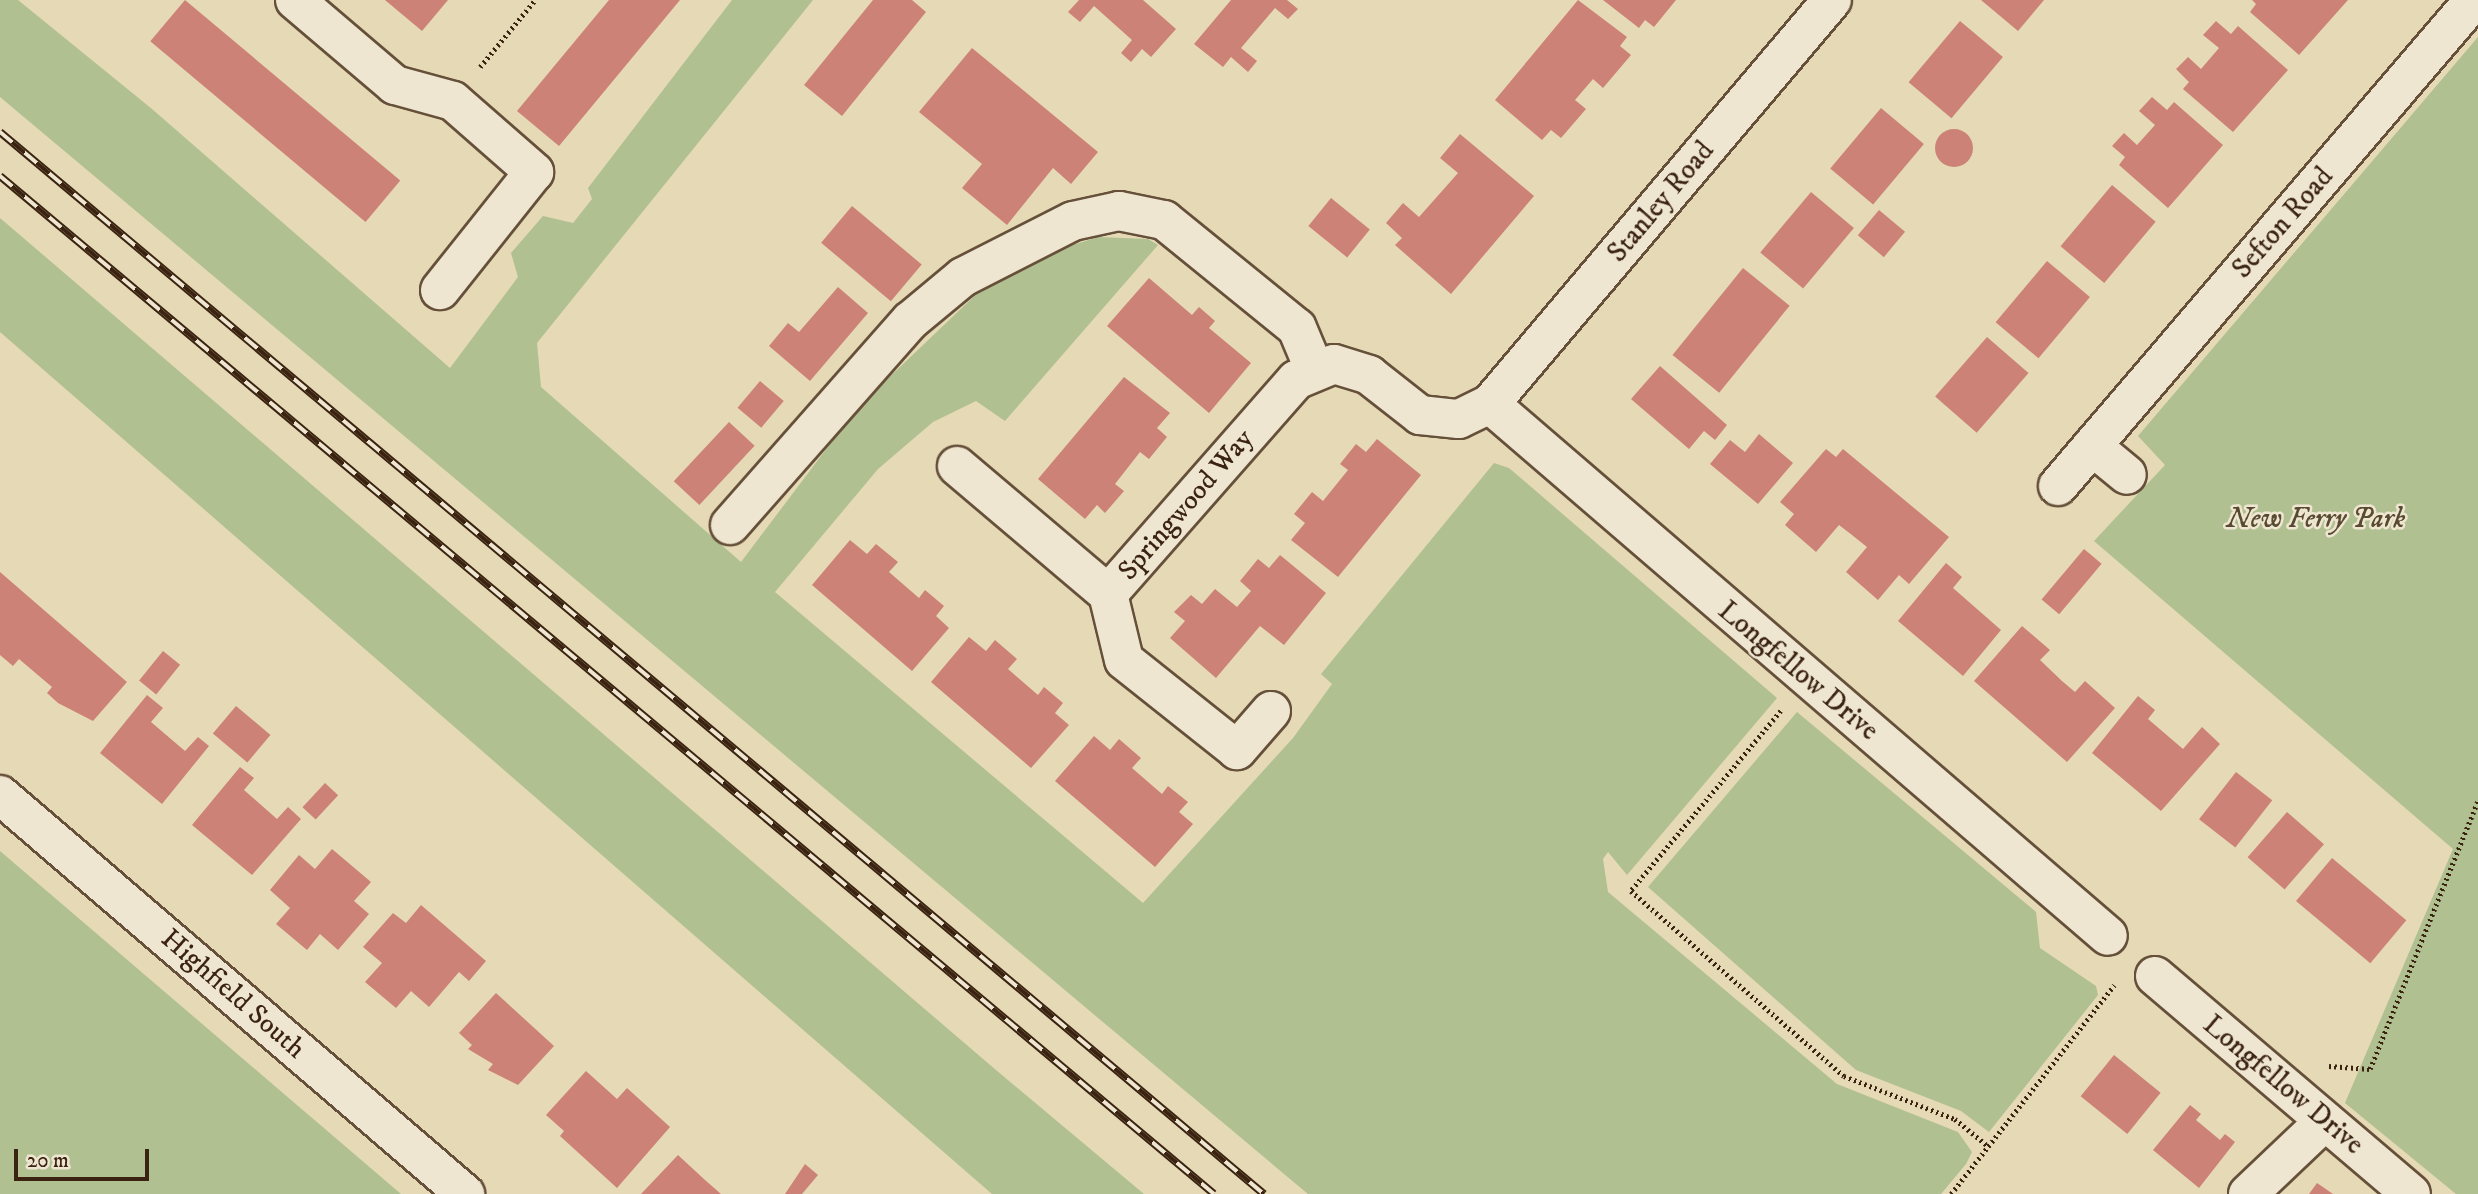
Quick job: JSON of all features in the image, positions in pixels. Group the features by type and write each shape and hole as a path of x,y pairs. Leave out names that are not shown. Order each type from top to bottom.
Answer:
{"street":[{"path":"295,0 395,85 453,100 534,172 440,290"},
{"name":"Stanley Road","path":"1490,404 1832,0"},
{"name":"Sefton Road","path":"2058,486 2474,0"},
{"path":"730,525 910,321 963,277 1073,221 1119,211 1164,220 1297,328 1315,372"},
{"name":"Springwood Way","path":"1271,711 1237,750 1124,660 1108,594 1296,380 1334,364 1370,374 1420,415 1459,419 1490,404"},
{"name":"Longfellow Drive","path":"1490,404 2108,936"},
{"path":"2092,446 2127,475"},
{"path":"957,466 1108,594"},
{"name":"Highfield South","path":"0,795 465,1194"},
{"name":"Longfellow Drive","path":"2155,976 2411,1194"},
{"path":"2248,1194 2325,1121"}],"path":[{"path":"453,100 535,0"},
{"path":"1808,679 1631,891 1844,1076 1955,1119 1988,1146"},
{"path":"2291,1092 2315,1065 2370,1069 2478,801"},
{"path":"1951,1194 2118,981"}],"green space":[{"path":"0,0 18,0 152,109 450,368 518,277 511,253 543,216 573,223 592,199 588,188 732,0 813,0 537,343 541,387 741,562 858,407 988,283 1051,252 1098,237 1148,239 1158,245 1005,421 976,401 933,422 878,469 775,592 1143,903 1293,738 1332,684 1321,674 1494,463 1509,468 1777,698 1627,875 1608,852 1603,859 1608,892 1837,1084 1958,1132 1972,1152 1966,1164 1941,1194 1308,1194 0,97"},
{"name":"New Ferry Park","path":"2478,37 2478,1194 2456,1194 2345,1103 2453,849 2094,541 2165,465 2138,436"},
{"path":"0,218 1144,1194 992,1194 0,332"},
{"path":"1797,712 2036,912 2040,948 2096,986 2098,995 1989,1132 1961,1111 1856,1070 1648,887"},
{"path":"0,851 401,1194 0,1194"}],"building":[{"path":"185,0 400,181 366,222 150,41"},
{"path":"385,0 448,0 422,31"},
{"path":"609,0 680,0 559,146 517,111"},
{"path":"873,0 912,0 926,12 842,116 804,85"},
{"path":"1079,0 1143,0 1176,29 1151,57 1142,49 1131,62 1121,53 1132,40 1094,6 1080,22 1068,12"},
{"path":"1231,0 1287,0 1298,9 1288,19 1275,8 1241,48 1257,61 1248,72 1231,57 1223,67 1194,44"},
{"path":"1578,0 1627,37 1620,46 1631,55 1603,88 1593,79 1575,100 1586,109 1561,138 1551,130 1542,140 1495,100"},
{"path":"1603,0 1676,0 1654,27 1645,20 1639,28"},
{"path":"1981,0 2044,0 2018,31"},
{"path":"2252,0 2348,0 2299,55 2250,12 2256,4"},
{"path":"1960,21 2003,57 1951,118 1909,82"},
{"path":"2216,21 2231,34 2238,26 2288,70 2233,132 2183,89 2189,82 2176,69 2188,57 2201,69 2219,48 2203,35"},
{"path":"972,48 1098,152 1071,184 1053,168 1007,225 962,188 982,164 919,112"},
{"path":"2152,97 2167,110 2174,102 2223,145 2168,208 2119,165 2125,157 2112,146 2124,133 2137,145 2155,125 2139,111"},
{"path":"1881,108 1924,144 1873,205 1830,169"},
{"path":"1954,129 1967,135 1973,148 1967,161 1954,167 1941,161 1935,148 1941,135"},
{"path":"1460,134 1534,196 1451,294 1395,245 1402,238 1386,223 1403,203 1419,217 1458,173 1440,158"},
{"path":"2112,185 2156,222 2104,283 2061,246"},
{"path":"1811,192 1854,228 1803,289 1760,253"},
{"path":"1331,198 1370,229 1347,257 1308,226"},
{"path":"852,206 922,264 891,301 821,243"},
{"path":"1879,210 1905,232 1884,257 1858,235"},
{"path":"2047,261 2090,297 2038,358 1996,322"},
{"path":"1743,268 1790,306 1719,393 1673,355"},
{"path":"1149,278 1192,315 1199,307 1215,321 1209,328 1251,363 1209,413 1107,326"},
{"path":"838,287 868,313 810,381 769,346 788,323 799,332"},
{"path":"1987,337 2029,373 1977,433 1935,397"},
{"path":"1660,366 1727,425 1715,440 1704,431 1689,449 1631,399"},
{"path":"1124,377 1170,413 1157,428 1167,437 1149,459 1140,452 1115,484 1124,491 1105,513 1097,505 1085,519 1038,479"},
{"path":"760,381 784,401 761,428 738,408"},
{"path":"729,422 755,446 699,505 674,481"},
{"path":"1759,434 1793,463 1758,504 1710,464 1730,440 1745,452"},
{"path":"1377,439 1421,475 1338,577 1291,540 1305,523 1294,514 1312,492 1323,501 1348,470 1340,464 1356,444 1366,452"},
{"path":"1826,449 1836,457 1843,449 1949,537 1909,584 1899,575 1878,600 1846,572 1867,547 1839,525 1816,552 1785,525 1794,514 1780,502"},
{"path":"850,540 867,554 876,544 898,562 889,572 919,598 925,590 944,606 936,616 949,628 912,671 812,585"},
{"path":"2084,549 2102,564 2059,614 2042,600"},
{"path":"1280,555 1326,593 1284,645 1260,626 1216,678 1170,638 1185,621 1174,612 1191,595 1202,604 1215,589 1237,607 1251,591 1240,581 1258,559 1269,568"},
{"path":"1946,563 1962,577 1953,588 2001,630 1963,676 1898,621"},
{"path":"0,572 127,682 93,721 58,703 47,693 52,687 19,659 13,666 0,655"},
{"path":"2022,626 2050,650 2040,660 2062,681 2075,692 2085,681 2115,708 2067,762 1974,681"},
{"path":"969,637 986,651 995,640 1017,659 1008,669 1038,695 1044,687 1063,703 1055,713 1069,725 1031,768 931,682"},
{"path":"163,651 180,665 156,694 139,681"},
{"path":"147,695 163,708 151,722 185,751 198,737 209,746 162,804 100,753"},
{"path":"2138,696 2155,710 2148,719 2183,749 2202,727 2220,744 2161,811 2092,753"},
{"path":"236,706 270,735 247,763 213,734"},
{"path":"1094,736 1110,750 1119,739 1141,758 1132,768 1162,794 1168,786 1188,802 1179,812 1193,824 1155,867 1055,781"},
{"path":"240,767 254,778 244,790 277,819 288,807 301,819 252,875 192,825"},
{"path":"2236,772 2272,800 2235,848 2199,819"},
{"path":"325,783 338,795 316,819 302,807"},
{"path":"2287,812 2324,844 2285,889 2248,857"},
{"path":"332,849 371,882 354,901 369,914 338,950 320,934 307,950 276,924 290,908 270,890 299,855 315,869"},
{"path":"2332,858 2406,920 2370,963 2296,901"},
{"path":"421,905 486,961 469,981 459,972 429,1007 411,991 396,1008 365,982 382,963 363,947 393,913 406,923"},
{"path":"496,993 554,1046 518,1085 488,1070 493,1064 468,1049 472,1045 459,1033"},
{"path":"2114,1055 2161,1093 2127,1134 2081,1096"},
{"path":"586,1071 617,1099 627,1088 670,1127 617,1188 560,1136 564,1131 546,1115"},
{"path":"2190,1105 2201,1114 2196,1120 2220,1140 2225,1134 2235,1142 2199,1188 2153,1150"},
{"path":"678,1155 705,1180 721,1194 641,1194"},
{"path":"805,1164 818,1175 802,1194 785,1194"},
{"path":"2317,1183 2333,1194 2309,1194"}],"railway":[{"path":"0,132 1264,1194"},
{"path":"0,176 1214,1194"}]}
